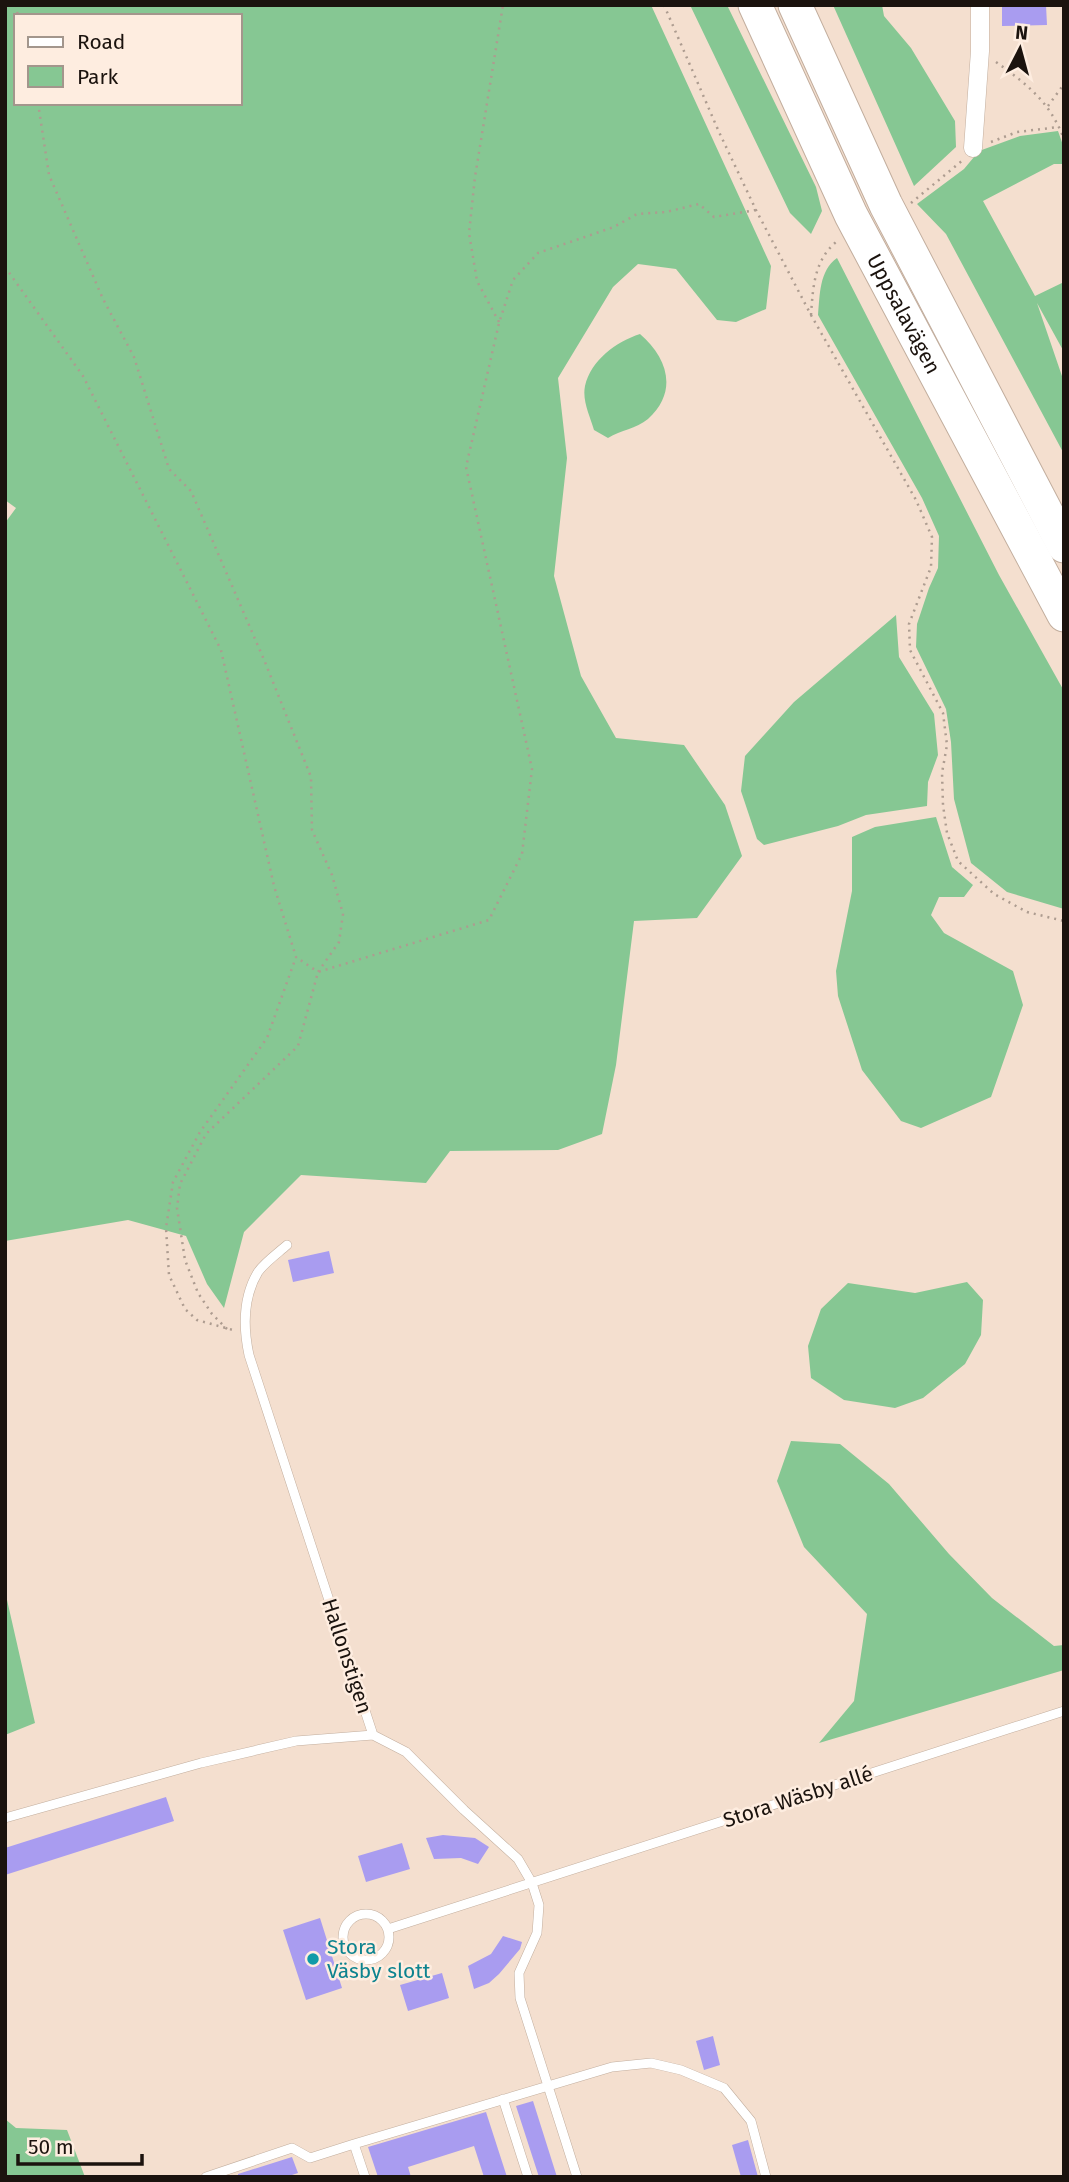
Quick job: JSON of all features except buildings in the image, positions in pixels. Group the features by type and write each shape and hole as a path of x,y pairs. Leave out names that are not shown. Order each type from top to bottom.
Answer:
{"highway":[{"name":"Uppsalavägen","path":"755,5 851,215 1064,615"},
{"name":"Uppsalavägen","path":"795,5 886,205 1064,546"}],"street":[{"path":"974,148 980,5"}],"lane":[{"name":"Hallonstigen","path":"287,1245 259,1271 248,1297 244,1333 249,1355 373,1735 406,1752 518,1859 532,1883 539,1905 537,1933 519,1973 520,1998 577,2177"},
{"name":"Stora Wäsby allé","path":"388,1928 1064,1712"},
{"path":"5,1818 201,1763 284,1744 373,1735"},
{"path":"363,1914 378,1917 388,1928 390,1935 387,1948 378,1958 365,1961 352,1956 344,1944 345,1928 355,1917 363,1914"},
{"path":"206,2177 292,2148 310,2158 612,2067 651,2063 681,2070 724,2088 751,2121 766,2177"},
{"path":"503,2099 528,2177"},
{"path":"354,2144 365,2177"}],"path":[{"path":"499,323 477,281 469,233 475,177 503,5"},
{"path":"664,5 756,210 811,315 916,500 932,537 931,567 909,624 909,650 943,713 947,745 942,773 943,805 947,833 958,861 994,894 1027,912 1064,921"},
{"path":"980,51 1022,80 1048,106 1064,139"},
{"path":"1048,106 1064,84"},
{"path":"38,105 49,175 103,299 134,356 169,468 191,491 312,777 312,830 332,875 343,914 339,942 318,972 298,1046 206,1134 180,1184 177,1208 185,1259 198,1293 212,1314 227,1329"},
{"path":"318,972 489,920 522,854 532,769 466,467 499,323 513,280 538,253 614,227 638,214 666,212 699,204 714,217 756,210"},
{"path":"811,315 814,278 825,252 842,237"},
{"path":"5,267 83,376 221,649 274,886 296,957 267,1038 200,1132 173,1182 166,1228 169,1275 185,1310 197,1320 244,1333"},
{"path":"296,957 318,972"}],"green space":[{"path":"5,5 651,5 771,266 766,309 736,322 717,320 676,269 638,264 613,287 558,378 567,458 554,576 581,676 616,738 684,745 725,805 742,856 697,918 634,921 616,1065 602,1134 558,1150 450,1151 426,1183 301,1175 244,1232 224,1308 207,1284 186,1236 128,1220 5,1241 5,523 16,508 5,500"},
{"path":"690,5 727,5 816,187 822,211 811,234 790,213"},
{"path":"833,5 882,5 884,16 911,48 955,121 956,147 914,186"},
{"path":"1058,131 1064,148 1064,164 1054,164 983,201 1035,296 1064,282 1064,352 1037,303 1064,382 1064,454 946,234 917,204 964,169 979,151 1020,136"},
{"path":"837,258 999,575 1064,691 1064,909 1007,892 971,863 954,799 946,709 916,647 917,624 938,568 939,536 922,498 818,315 824,276"},
{"path":"640,334 663,364 666,375 664,397 648,419 608,438 594,430 585,403 585,386 593,368 606,353"},
{"path":"896,615 899,657 934,714 938,755 928,782 927,806 866,815 838,826 764,845 757,839 741,791 745,756 794,702"},
{"path":"936,817 952,867 973,885 964,897 939,897 931,915 944,933 1013,971 1023,1005 991,1097 921,1128 901,1121 862,1070 838,996 836,971 852,891 852,837 875,827"},
{"path":"967,1282 983,1300 981,1335 965,1364 923,1398 895,1408 844,1400 811,1378 808,1346 821,1309 848,1283 915,1293"},
{"path":"791,1441 840,1444 889,1484 949,1554 992,1598 1054,1646 1064,1645 1064,1670 819,1743 854,1701 867,1614 804,1547 777,1481"},
{"path":"5,1591 35,1723 5,1735"},
{"path":"5,2119 16,2128 67,2130 85,2177 5,2177"}],"place":[{"name":"Stora Väsby slott","path":"313,1959"}]}
